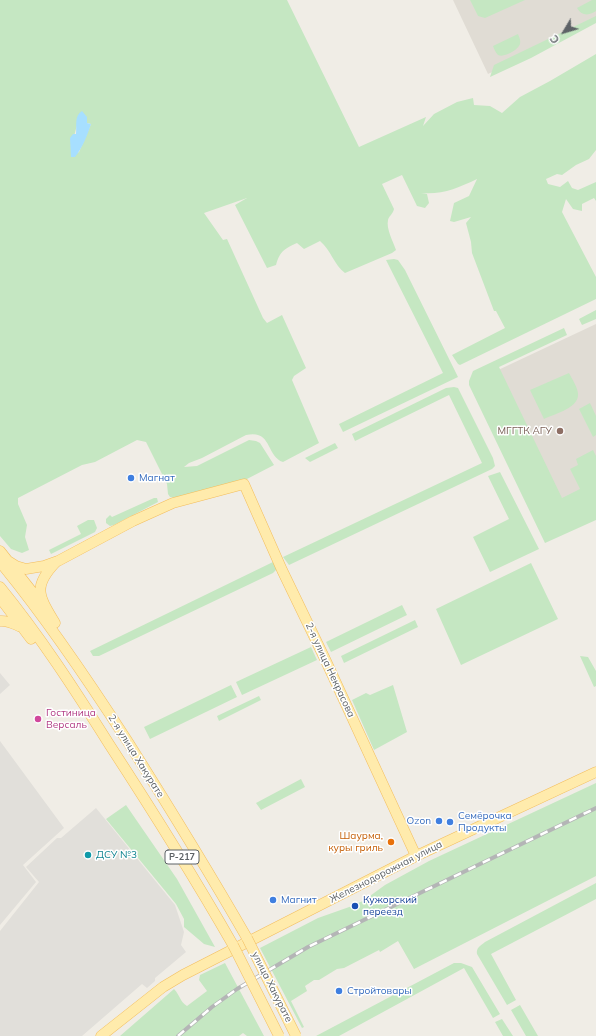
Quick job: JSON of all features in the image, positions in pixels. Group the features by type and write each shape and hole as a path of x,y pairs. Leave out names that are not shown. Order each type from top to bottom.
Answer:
{"main road":[{"name":"2-я улица Некрасова","path":"58,561 133,521 173,503 244,484 282,570 329,666 416,856"},
{"path":"0,551 4,561 48,612"},
{"path":"4,561 26,569 38,568 58,561"},
{"name":"2-я улица Хакурате","path":"4,561 80,670 143,766 207,868 247,938"},
{"path":"58,561 48,571 41,582 41,598 80,670"},
{"name":"2-я улица Хакурате","path":"0,587 67,679 127,771 183,860 233,946"},
{"path":"0,598 42,654 67,679"},
{"path":"0,621 12,623 24,629"},
{"name":"Железнодорожная улица","path":"101,1036 163,987 183,975 416,856 596,772"},
{"name":"улица Хакурате","path":"247,938 296,1036"},
{"name":"улица Хакурате","path":"233,946 278,1036"}],"shaded area":[{"path":"453,0 596,0 596,22 488,74"},
{"name":"МГГТК АГУ","path":"596,324 596,491 561,507 496,371"},
{"path":"0,673 10,685 0,694"},
{"path":"0,741 64,828 23,865 36,882 0,925"},
{"path":"96,808 175,905 184,932 181,945 186,952 155,978 155,981 147,988 142,984 82,1036 0,1036 0,931 39,882 26,867 57,838 61,838"}],"green space":[{"path":"0,0 287,0 359,147 426,117 423,126 434,114 457,102 473,98 474,105 490,106 502,113 520,97 596,54 596,150 589,159 576,165 562,175 557,174 546,179 548,184 560,187 568,181 572,188 578,190 596,182 596,201 594,198 582,204 582,211 573,209 566,199 562,212 596,277 596,299 460,365 452,355 505,328 496,311 494,311 472,253 466,223 471,217 454,222 450,221 454,203 469,196 477,179 443,192 421,193 427,194 429,203 425,208 417,206 402,175 382,184 394,209 388,224 396,250 345,273 341,270 320,241 304,249 297,243 293,245 281,253 276,265 267,268 235,205 247,198 204,213 223,240 227,239 263,318 267,323 282,315 306,368 294,376 292,380 319,443 283,462 274,454 265,439 254,434 246,435 202,458 189,463 184,467 197,466 249,440 260,443 274,465 245,480 175,498 170,497 168,494 167,484 146,442 137,440 95,462 82,465 18,498 18,504 27,525 25,537 29,550 22,553 11,549 0,536","holes":["87,123 91,124 79,152 71,156 71,148 77,125"]},
{"path":"470,0 525,0 485,18 478,16"},
{"path":"592,0 596,0 596,11 593,13 583,14 579,11 577,8"},
{"path":"596,16 596,23 531,58 490,77 494,65"},
{"path":"518,34 520,44 517,49 501,56 498,55 493,46"},
{"path":"386,260 398,260 405,270 458,377 343,432 339,424 443,373"},
{"path":"596,310 596,319 582,325 579,319"},
{"path":"564,328 567,335 499,367 562,498 580,489 570,469 578,465 576,459 593,450 596,456 596,520 545,543 469,385 469,381 473,371"},
{"path":"569,373 577,388 578,398 575,403 566,410 544,419 530,390"},
{"path":"446,388 458,388 493,458 495,466 492,469 289,565 283,557 482,463 449,395 355,441 352,434"},
{"path":"590,403 596,416 596,435 593,437 579,409"},
{"path":"335,443 338,448 310,462 305,458"},
{"path":"500,472 539,549 490,572 473,537 509,519 488,476"},
{"path":"157,498 158,502 114,525 110,526 106,523 106,519 110,515 112,517"},
{"path":"88,520 94,520 97,528 95,532 51,554 49,550 81,534 77,526"},
{"path":"273,562 277,569 273,573 99,656 93,656 90,651"},
{"path":"531,563 558,619 461,665 436,609"},
{"path":"402,605 407,615 331,652 326,642"},
{"path":"415,620 418,627 344,663 341,656"},
{"path":"311,647 317,660 242,695 236,682"},
{"path":"580,656 588,657 596,671 596,686 594,687"},
{"path":"231,685 237,697 150,739 144,727"},
{"path":"393,685 407,732 374,750 352,700 366,693 370,695"},
{"path":"259,696 261,700 219,721 217,716"},
{"path":"301,779 305,787 261,810 256,803"},
{"path":"596,783 596,876 414,969 398,941 380,952 379,950 344,968 337,969 319,980 314,980 305,986 307,991 291,1001 304,1027 302,1028 260,948 318,918 352,906 354,910 360,907 358,903 385,885 429,861"},
{"path":"126,805 177,879 215,947 204,944 184,927 184,919 176,904 106,819"},
{"path":"596,883 596,899 491,954 516,1000 507,1005 477,954 479,947 485,942"},
{"path":"225,963 264,1036 247,1036 243,1033 239,1036 120,1036 174,989 187,1006 207,991 199,980 200,975"},
{"path":"454,963 461,963 472,967 500,1014 493,1018 464,968 339,1036 316,1036"},
{"path":"520,1005 538,1036 526,1036 511,1010"},
{"path":"502,1019 513,1036 503,1036 495,1022"}],"water":[{"path":"82,111 87,117 87,123 91,124 80,149 75,157 71,157 70,138 73,134 76,134 76,121 79,113"}],"railway":[{"path":"178,1036 212,1007 237,989 308,947 596,808"}],"place":[{"name":"МГГТК АГУ","path":"560,431"},
{"name":"Магнат","path":"131,478"},
{"name":"Гостиница Версаль","path":"38,719"},
{"name":"Ozon","path":"439,821"},
{"name":"Семёрочка Продукты","path":"450,822"},
{"name":"Шаурма, куры гриль","path":"391,842"},
{"name":"ДСУ №3","path":"88,855"},
{"name":"Магнит","path":"273,900"},
{"name":"Кужорский переезд","path":"355,906"},
{"name":"Стройтовары","path":"339,991"}]}
